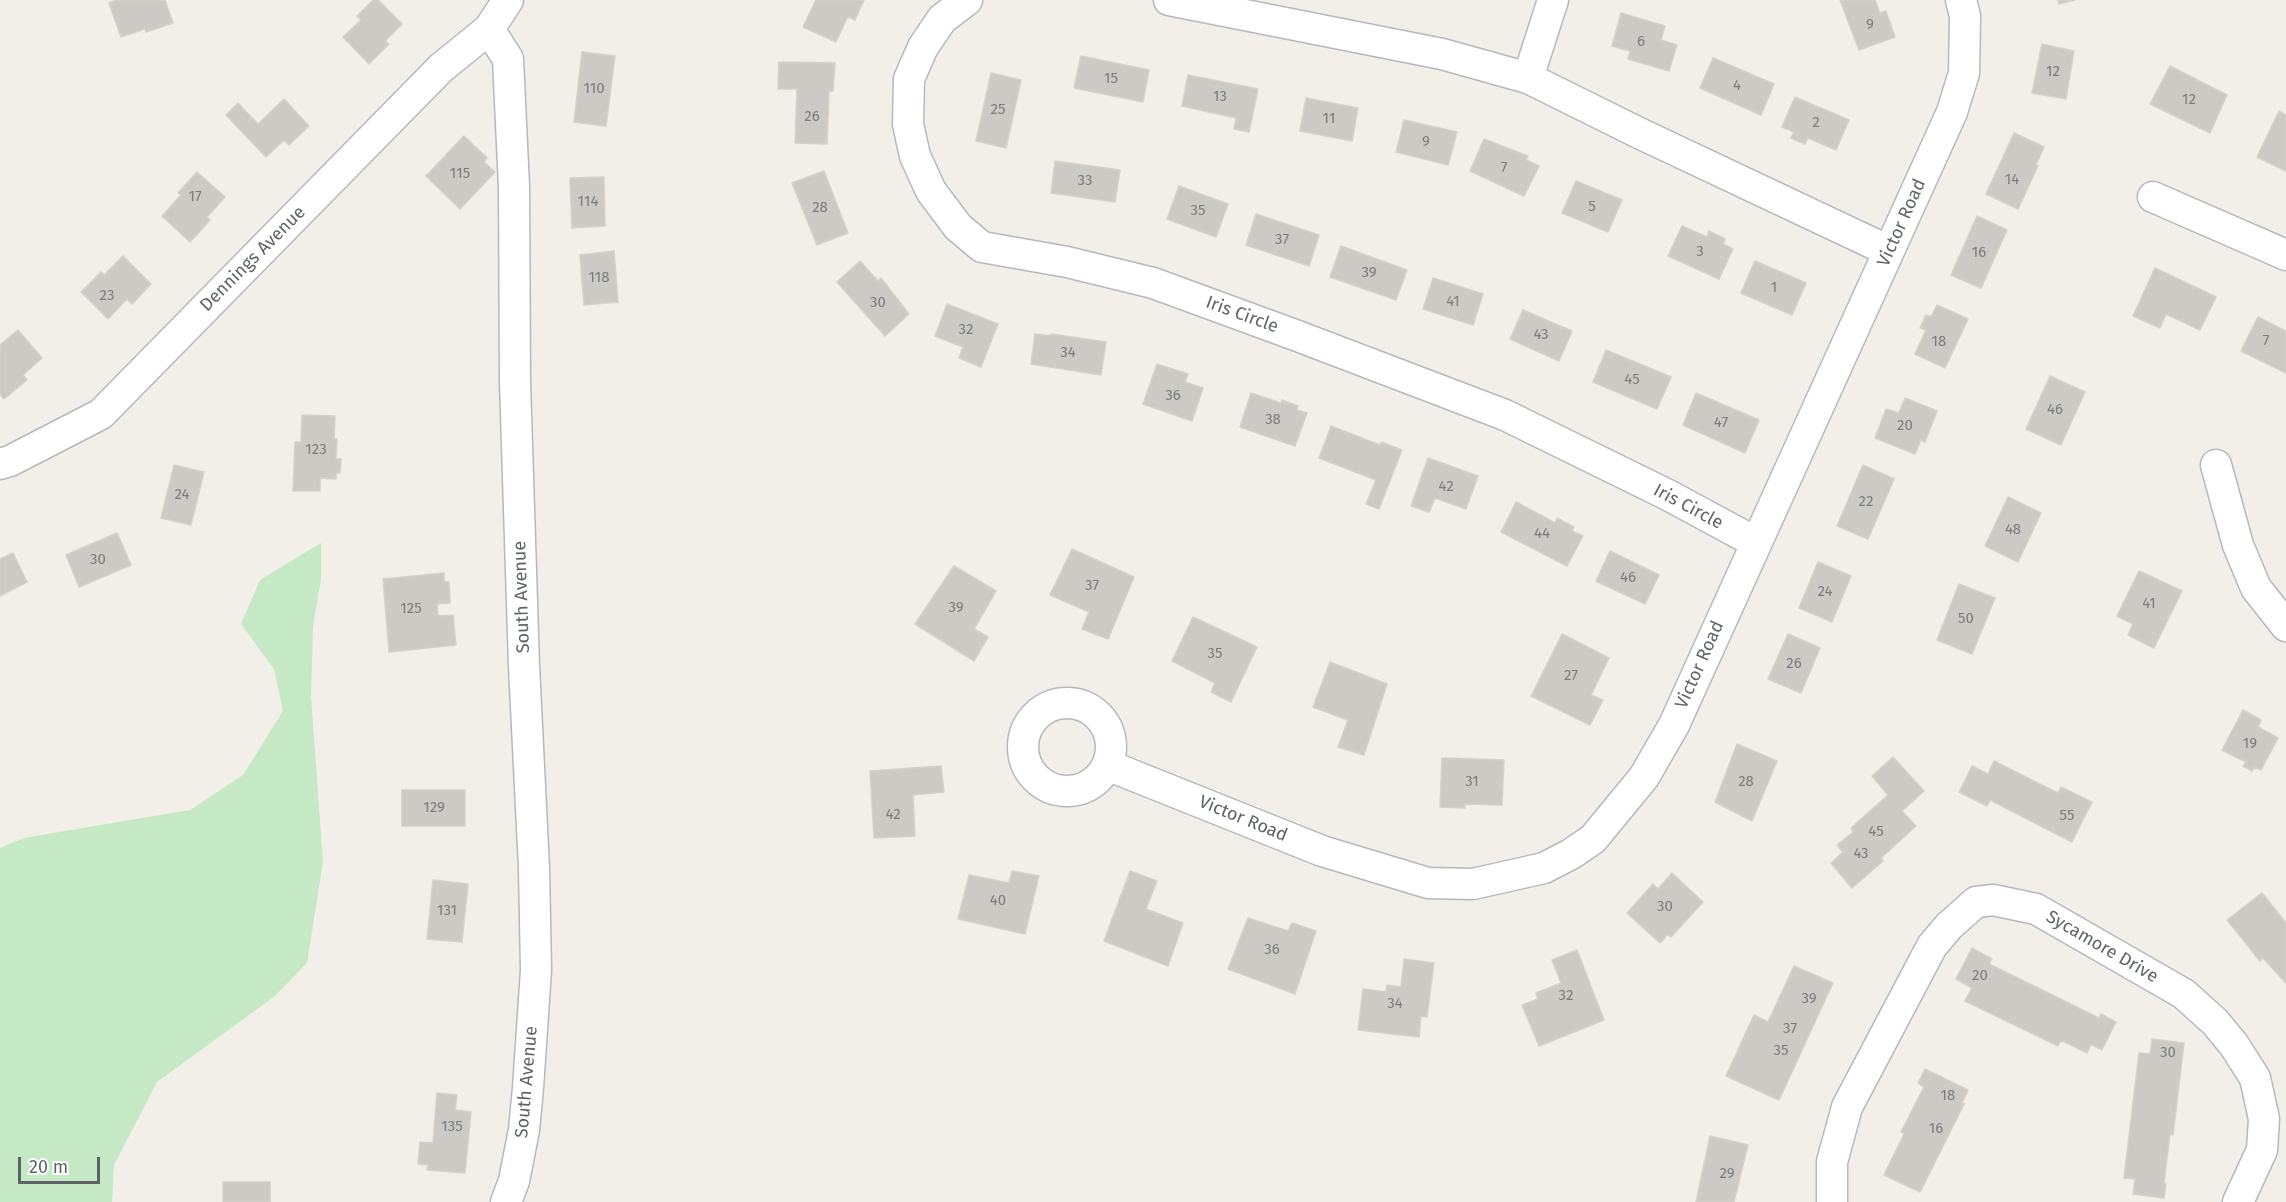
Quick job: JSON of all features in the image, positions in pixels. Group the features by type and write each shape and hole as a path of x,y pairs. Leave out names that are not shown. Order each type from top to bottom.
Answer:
{"street":[{"path":"489,29 508,0"},
{"name":"Iris Circle","path":"967,0 942,19 923,46 909,79 908,124 915,156 931,191 958,227 982,247 1067,261 1153,283 1306,339 1505,415 1668,495 1755,542"},
{"path":"1169,0 1443,54 1528,78 1639,133 1889,250"},
{"path":"1528,78 1552,0"},
{"name":"Victor Road","path":"1107,765 1322,851 1428,883 1473,884 1544,868 1593,839 1644,777 1674,725 1755,542 1952,112 1964,73 1965,15 1961,0"},
{"name":"Dennings Avenue","path":"0,464 101,414 441,68 489,29"},
{"name":"South Avenue","path":"489,29 508,59 514,187 515,382 536,970 524,1130 514,1181 506,1202"},
{"path":"2153,197 2286,255"},
{"path":"2216,465 2238,545 2256,588 2286,626"},
{"name":"Sycamore Drive","path":"1832,1202 1832,1162 1847,1107 1921,966 1932,946 1949,926 1976,902 1994,900 2036,909 2184,994 2216,1022 2255,1078 2264,1119 2262,1150 2238,1202"}],"green space":[{"path":"321,543 321,579 313,627 311,696 323,862 307,963 275,996 157,1082 114,1165 112,1202 0,1202 0,848 24,838 190,810 243,775 283,711 274,669 241,624 260,580"}],"building":[{"path":"116,0 165,0 173,23 121,37 109,3"},
{"path":"373,0 378,0 402,24 385,41 389,44 369,64 343,37 361,20 357,16"},
{"path":"816,0 864,0 855,20 848,16 836,42 803,27"},
{"path":"1840,0 1875,0 1880,13 1886,11 1895,37 1859,50"},
{"path":"2058,0 2075,0 2059,4"},
{"path":"1621,13 1665,26 1661,40 1677,45 1669,71 1628,59 1630,51 1612,46"},
{"path":"2042,44 2074,51 2066,99 2032,93"},
{"path":"582,52 615,56 606,126 574,122"},
{"path":"1081,56 1149,70 1143,102 1074,88"},
{"path":"1713,58 1774,84 1761,115 1700,88"},
{"path":"779,62 835,63 833,91 829,91 827,144 795,143 797,89 778,89"},
{"path":"2170,66 2227,95 2210,133 2150,104"},
{"path":"991,73 1021,80 1006,148 976,141"},
{"path":"1188,75 1258,89 1249,132 1234,129 1236,118 1182,106"},
{"path":"1795,97 1849,120 1836,150 1808,138 1805,144 1791,138 1794,132 1782,127"},
{"path":"1306,98 1358,108 1352,141 1300,131"},
{"path":"284,99 309,126 289,145 284,140 266,157 226,115 238,103 258,124"},
{"path":"2279,111 2286,115 2286,171 2257,157"},
{"path":"1404,120 1457,132 1448,165 1396,152"},
{"path":"2014,133 2044,147 2036,165 2038,166 2018,209 1986,194"},
{"path":"464,136 487,158 484,162 495,172 460,209 426,176"},
{"path":"1484,139 1528,156 1526,160 1539,166 1524,196 1470,171"},
{"path":"1055,161 1120,170 1115,202 1051,193"},
{"path":"824,171 848,233 817,245 792,183"},
{"path":"197,172 225,197 207,217 210,220 190,242 162,216"},
{"path":"604,177 605,226 572,228 570,178"},
{"path":"1576,181 1622,200 1608,232 1562,213"},
{"path":"1179,186 1228,204 1216,237 1167,219"},
{"path":"1256,214 1319,235 1309,266 1246,245"},
{"path":"1977,216 2007,230 1981,288 1951,275"},
{"path":"1682,226 1707,237 1709,231 1725,239 1723,244 1733,249 1719,279 1668,256"},
{"path":"1341,246 1407,270 1396,300 1330,277"},
{"path":"614,251 618,302 584,305 580,255"},
{"path":"123,256 151,284 132,304 127,299 108,319 81,292 101,272 104,275"},
{"path":"860,261 878,281 881,278 909,314 885,336 837,282"},
{"path":"1755,261 1806,283 1792,315 1741,293"},
{"path":"2155,268 2216,297 2200,330 2166,314 2160,328 2133,316"},
{"path":"1433,278 1483,294 1473,325 1423,309"},
{"path":"947,304 998,324 981,367 959,358 963,347 935,336"},
{"path":"1937,305 1968,319 1945,368 1915,354 1926,330 1920,328 1926,315 1931,317"},
{"path":"1523,310 1572,331 1559,361 1510,339"},
{"path":"2258,317 2286,331 2286,373 2241,351"},
{"path":"18,330 42,358 23,375 27,380 4,399 0,394 0,345"},
{"path":"1035,334 1106,342 1101,375 1031,364"},
{"path":"1606,350 1671,377 1657,409 1593,382"},
{"path":"1157,364 1188,374 1185,382 1203,388 1192,421 1143,404"},
{"path":"2050,376 2085,392 2061,445 2026,429"},
{"path":"1251,393 1281,403 1282,400 1298,406 1297,410 1307,413 1295,446 1240,427"},
{"path":"1696,393 1759,420 1745,453 1683,425"},
{"path":"1905,398 1937,411 1925,442 1921,440 1915,454 1875,438 1886,409 1899,413"},
{"path":"302,415 335,416 334,439 337,439 336,459 341,459 340,473 336,473 336,479 320,478 320,491 293,491 295,442 301,442"},
{"path":"1331,426 1380,445 1381,442 1402,450 1379,509 1366,504 1376,480 1319,458"},
{"path":"1428,458 1478,476 1466,509 1435,498 1429,512 1411,506"},
{"path":"174,465 204,472 191,525 161,518"},
{"path":"1863,465 1894,479 1868,539 1837,526"},
{"path":"2008,497 2041,513 2018,562 1985,546"},
{"path":"1516,502 1555,523 1557,518 1574,527 1572,531 1583,536 1567,566 1501,532"},
{"path":"117,533 131,565 79,587 66,555"},
{"path":"1072,549 1134,577 1108,639 1082,629 1089,612 1050,595"},
{"path":"1610,551 1659,575 1645,604 1596,581"},
{"path":"13,553 27,582 0,596 0,559"},
{"path":"1818,562 1851,576 1832,622 1799,608"},
{"path":"954,566 996,591 974,629 988,637 974,661 915,624"},
{"path":"2139,571 2182,591 2154,648 2128,635 2133,624 2117,616"},
{"path":"444,573 444,582 449,582 450,603 437,604 438,616 453,615 456,645 389,652 383,579"},
{"path":"1959,584 1995,598 1972,654 1937,640"},
{"path":"1193,617 1257,647 1231,702 1211,692 1215,683 1172,661"},
{"path":"1562,634 1609,658 1591,695 1603,700 1590,725 1531,696"},
{"path":"1788,634 1820,648 1801,693 1768,679"},
{"path":"1330,662 1387,684 1364,755 1338,747 1348,720 1313,707"},
{"path":"2243,710 2261,720 2258,727 2278,738 2261,770 2254,767 2252,771 2243,766 2246,762 2222,750"},
{"path":"1737,744 1777,761 1752,821 1715,802"},
{"path":"1893,757 1924,791 1902,811 1916,826 1881,858 1883,861 1852,888 1831,863 1843,852 1837,845 1853,832 1851,828 1888,795 1872,776"},
{"path":"1442,758 1504,760 1502,805 1465,804 1465,808 1440,807"},
{"path":"1994,761 2058,793 2061,787 2092,802 2072,842 1990,800 1987,806 1959,792 1972,766 1988,774"},
{"path":"941,766 944,792 913,795 915,836 874,838 870,771"},
{"path":"402,790 465,790 465,826 402,826"},
{"path":"1012,871 1039,876 1025,934 958,919 969,875 1009,883"},
{"path":"1130,871 1157,881 1146,909 1183,923 1168,966 1104,941"},
{"path":"1672,873 1703,902 1671,937 1668,934 1660,943 1627,913 1653,884 1658,889"},
{"path":"433,880 468,884 462,942 427,939"},
{"path":"2262,893 2286,923 2286,983 2263,958 2260,961 2227,920"},
{"path":"1248,918 1288,931 1292,923 1316,931 1295,994 1228,969"},
{"path":"1972,948 1992,959 1989,964 2099,1018 2101,1014 2116,1022 2102,1050 2091,1044 2087,1053 2061,1040 2058,1046 1965,1001 1972,988 1956,979"},
{"path":"1577,950 1604,1020 1539,1046 1522,1005 1538,999 1536,993 1561,983 1552,960"},
{"path":"1404,959 1434,963 1427,1017 1421,1016 1419,1037 1358,1030 1363,989 1386,992 1387,985 1401,987"},
{"path":"1794,966 1833,983 1779,1100 1726,1076 1754,1015 1768,1022"},
{"path":"2152,1039 2184,1043 2173,1135 2170,1134 2164,1198 2133,1194 2135,1179 2124,1178 2139,1053 2150,1054"},
{"path":"1925,1069 1968,1090 1962,1103 1964,1104 1920,1192 1884,1175 1904,1134 1901,1132 1924,1087 1918,1083"},
{"path":"437,1093 457,1095 455,1110 471,1112 465,1173 427,1170 428,1165 418,1164 420,1142 433,1143"},
{"path":"1710,1136 1748,1145 1734,1202 1696,1202"},
{"path":"223,1182 270,1182 270,1202 223,1202"}]}
